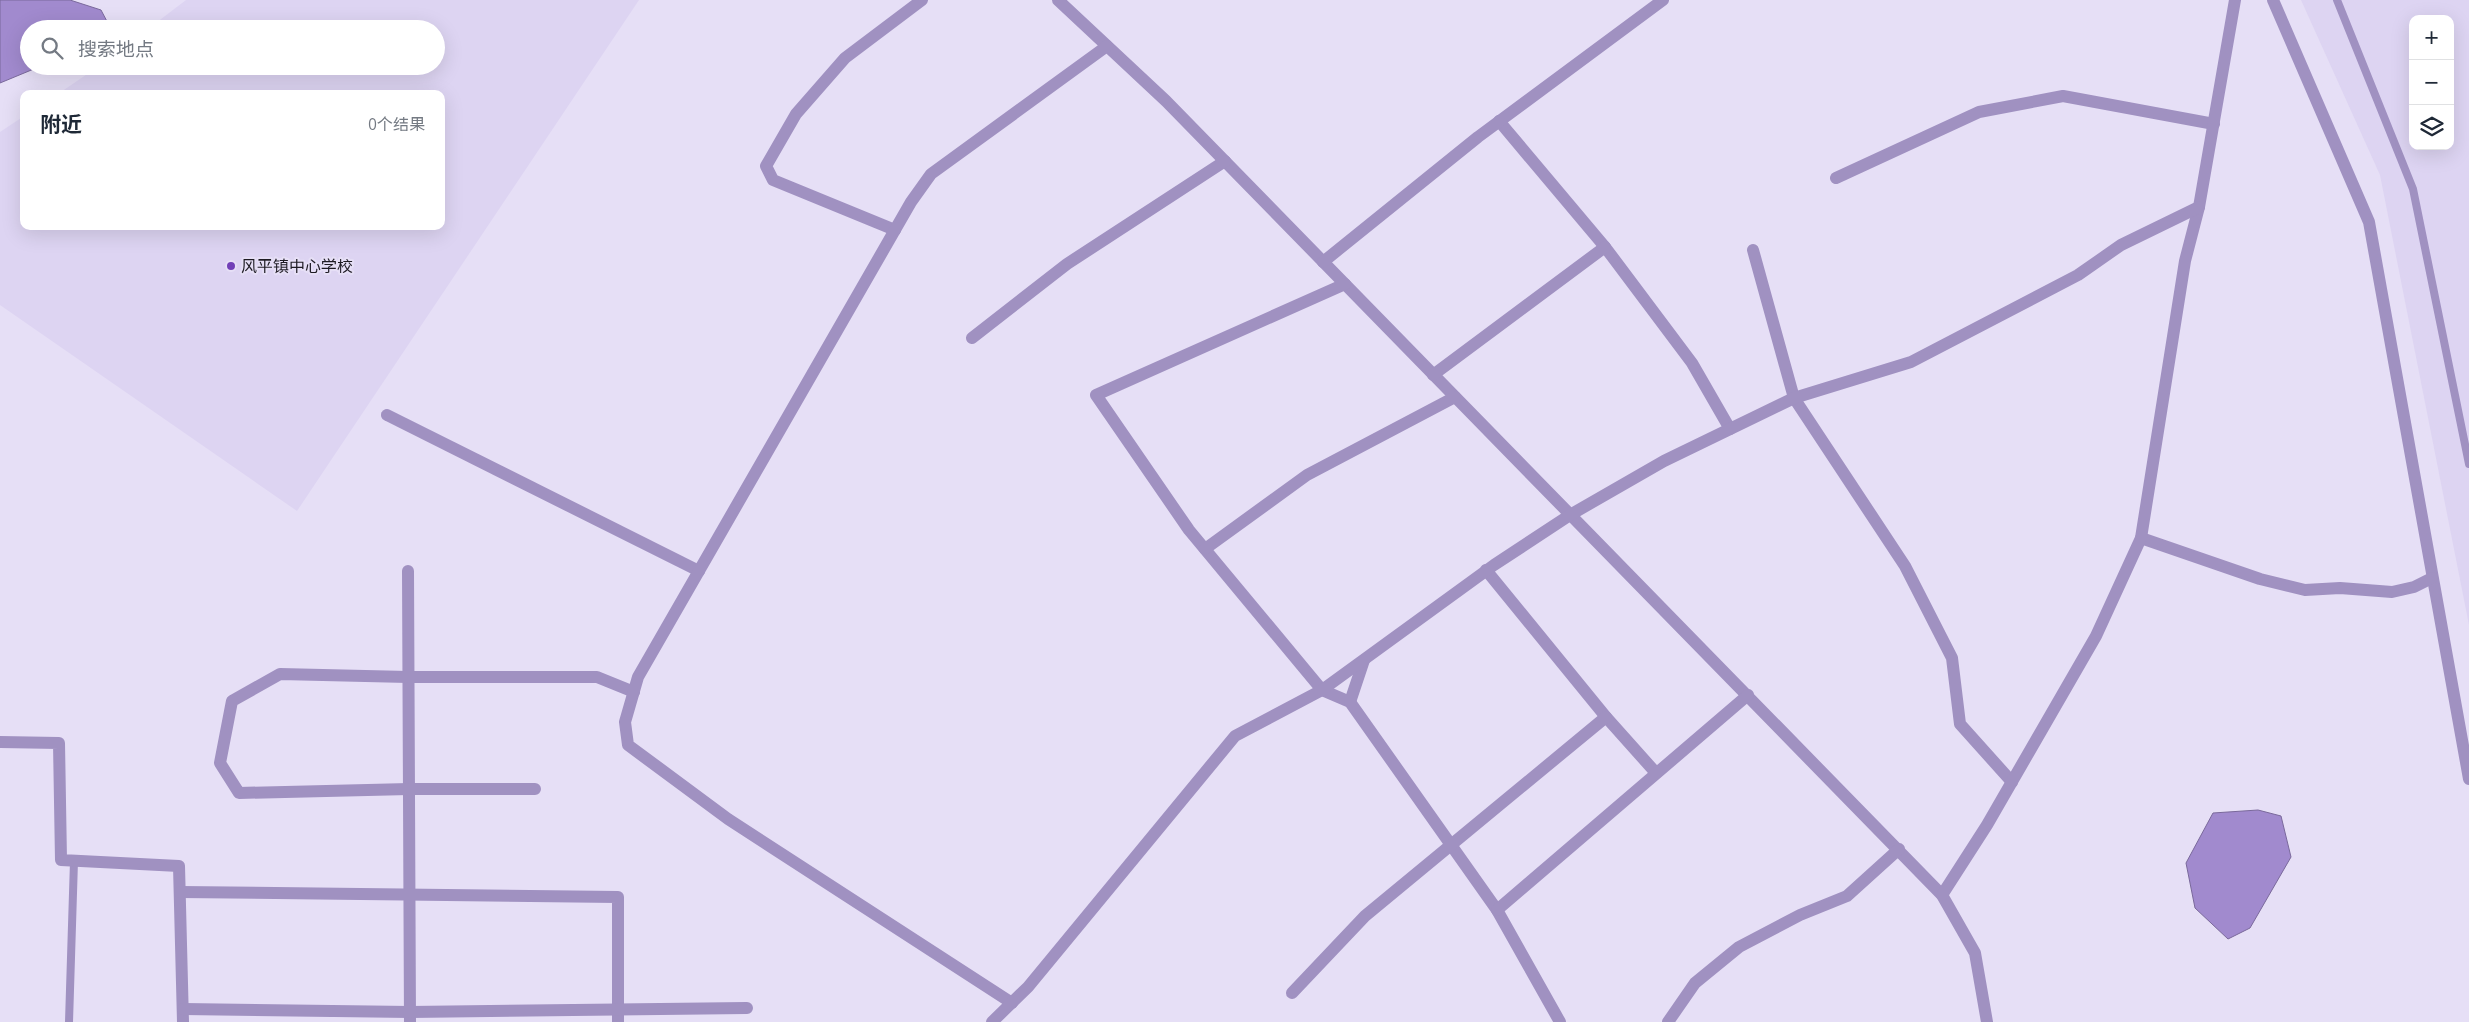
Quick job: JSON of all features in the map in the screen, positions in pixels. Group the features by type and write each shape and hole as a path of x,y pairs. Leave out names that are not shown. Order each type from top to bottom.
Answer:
{"street":[{"path":"895,230 773,180 766,166 796,114 845,58 922,0"},
{"path":"1058,0 1166,101 1942,895 1975,953 1987,1022"},
{"path":"1323,262 1500,121 1663,0"},
{"path":"1942,895 2012,782 2096,636 2141,538 2185,261 2199,207 2235,0"},
{"path":"2273,0 2369,222 2469,779"},
{"path":"1012,1003 728,819 628,746 625,722 638,677 911,202 931,174 1107,46"},
{"path":"1836,178 1979,112 2063,96 2214,124"},
{"path":"1500,121 1605,247 1692,362 1730,429"},
{"path":"972,338 1067,264 1225,161"},
{"path":"992,1022 1028,987 1235,736 1322,690 1486,570 1570,515 1664,461 1794,398 1911,362 2078,275 2121,245 2199,207"},
{"path":"1433,375 1605,247"},
{"path":"1753,250 1794,398 1905,566 1952,658 1960,724 2012,782"},
{"path":"1345,284 1096,396 1189,530 1322,690 1350,702 1497,910 1560,1022"},
{"path":"1205,549 1307,475 1455,398"},
{"path":"387,415 699,571"},
{"path":"2141,538 2260,579 2305,590 2340,588 2392,592 2414,587 2432,578"},
{"path":"1486,570 1606,717 1656,773"},
{"path":"408,571 410,1017"},
{"path":"1350,702 1364,660"},
{"path":"535,789 409,789 239,793 220,763 232,701 280,674 408,677 597,677 634,692"},
{"path":"1497,910 1748,695"},
{"path":"1292,993 1365,916 1606,717"},
{"path":"0,742 58,743 61,860 180,866 183,1022"},
{"path":"1668,1022 1695,983 1739,947 1800,915 1847,896 1899,849"},
{"path":"180,892 618,897 618,1016"},
{"path":"183,1009 410,1017 618,1016 747,1008"}],"lane":[{"path":"2337,0 2413,189 2469,464"},
{"path":"69,1022 74,861"}],"shaded area":[{"path":"0,0 70,0 101,10 106,20 20,20 20,75 0,83"},
{"name":"风平镇中心学校","path":"186,0 639,0 297,511 0,305 0,132 20,119 20,230 445,230 445,90 64,90 86,75 445,75 445,20 160,20"},
{"path":"2301,0 2469,0 2469,625 2380,175"},
{"path":"2258,810 2281,816 2291,857 2250,928 2228,939 2195,908 2186,863 2213,813"}],"place":[{"name":"风平镇中心学校","path":"231,266"}]}
